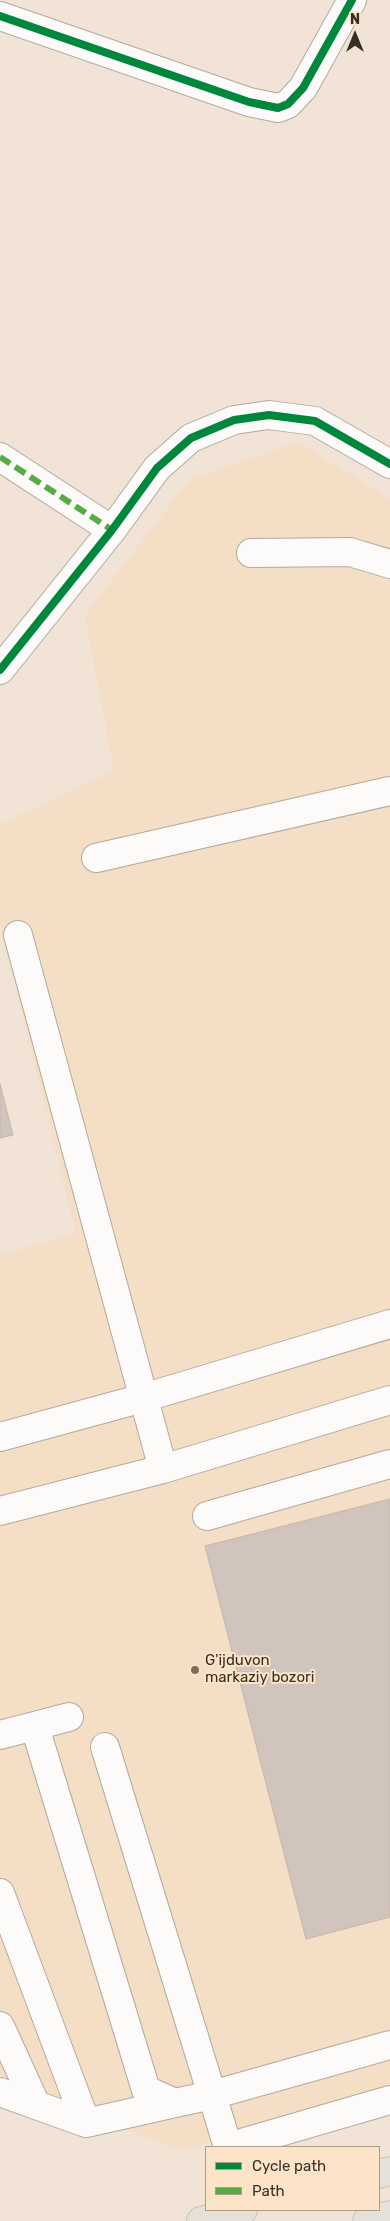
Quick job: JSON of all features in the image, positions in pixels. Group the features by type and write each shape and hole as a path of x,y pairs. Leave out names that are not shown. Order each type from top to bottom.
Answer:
{"main road":[{"path":"201,2221 239,2211"},
{"path":"367,2221 390,2215"}],"street":[{"path":"0,16 249,102 278,108 288,104 304,88 352,0"},
{"path":"0,670 112,530 158,468 191,438 234,420 269,415 315,421 390,464"},
{"path":"0,457 112,530"},
{"path":"251,553 350,552 390,564"},
{"path":"96,858 387,785"},
{"path":"18,935 163,1469"},
{"path":"0,1437 143,1398 390,1324"},
{"path":"0,1511 163,1469 390,1400"},
{"path":"206,1516 390,1464"},
{"path":"0,1735 69,1717"},
{"path":"35,1727 146,2090 175,2103"},
{"path":"104,1747 228,2146"},
{"path":"0,1892 86,2123"},
{"path":"0,2026 36,2105"},
{"path":"0,2092 86,2123 212,2095 390,2045"},
{"path":"231,2146 390,2100"}],"shaded area":[{"name":"G'ijduvon markaziy bozori","path":"298,442 390,499 390,2096 181,2150 0,2084 0,1255 76,1233 0,925 0,824 114,771 85,615 190,479"}],"building":[{"path":"0,1084 13,1135 0,1138"},
{"path":"390,1499 390,1917 306,1939 205,1546"}],"marked path":[{"path":"0,457 112,530"}],"cycle path":[{"path":"0,16 249,102 278,108 288,104 303,88 352,0"},
{"path":"0,670 112,530 157,468 191,438 234,420 269,415 315,421 390,464"}],"place":[{"name":"G'ijduvon markaziy bozori","path":"195,1670"}]}
